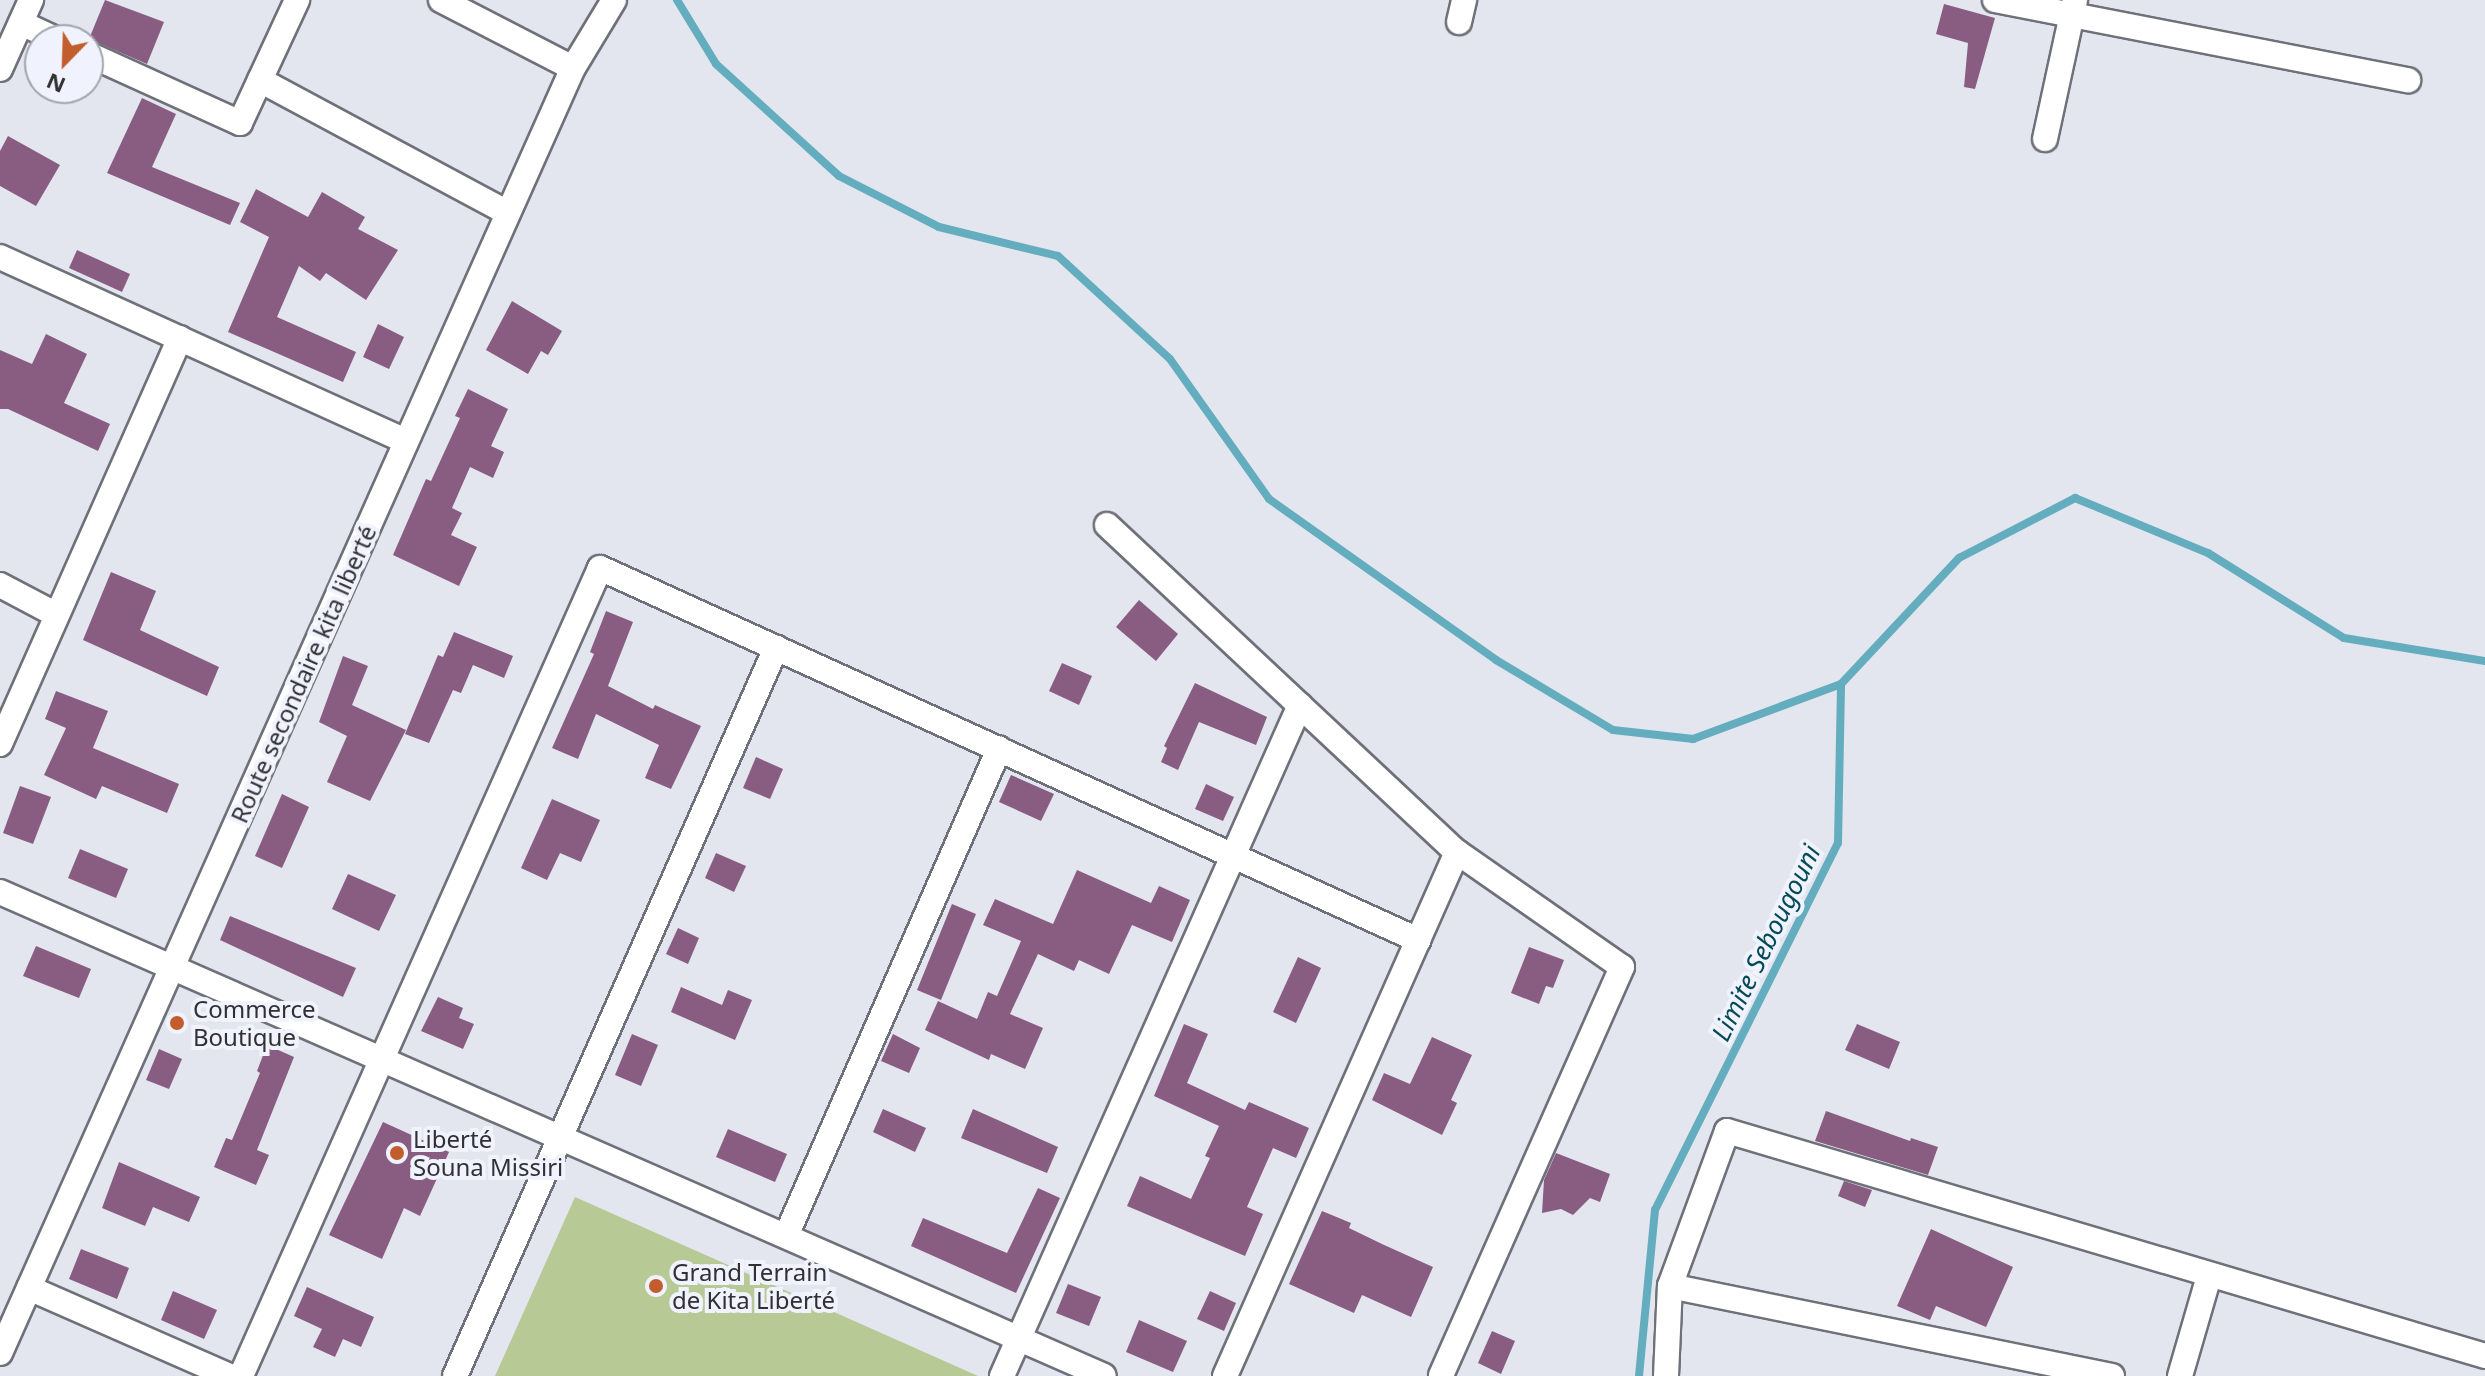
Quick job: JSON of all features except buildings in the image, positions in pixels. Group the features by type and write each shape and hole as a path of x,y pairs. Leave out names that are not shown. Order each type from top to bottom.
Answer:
{"street":[{"path":"104,61 240,123 297,0"},
{"path":"441,0 573,68"},
{"name":"Route secondaire kita liberté","path":"0,1353 573,68 614,0"},
{"path":"1995,0 2073,8 2408,80"},
{"path":"0,69 26,7 42,24"},
{"path":"2045,139 2073,8"},
{"path":"260,80 508,213"},
{"path":"0,257 406,441"},
{"path":"0,744 180,338"},
{"path":"1107,525 1457,852 1622,967 1441,1376"},
{"path":"241,1376 600,568 1418,940"},
{"path":"0,585 57,615"},
{"path":"455,1376 776,648"},
{"path":"1002,1376 1300,705"},
{"path":"786,1236 999,749"},
{"path":"1225,1376 1457,852"},
{"path":"0,892 1104,1376"},
{"path":"1666,1376 1670,1286 1727,1131 2485,1356"},
{"path":"2180,1376 2209,1276"},
{"path":"1670,1286 2112,1376"},
{"path":"29,1288 229,1376"}],"green space":[{"name":"Grand Terrain de Kita Liberté","path":"575,1197 978,1376 495,1376"}],"waterway":[{"path":"677,0 716,64 839,176 939,227 1058,256 1170,359 1269,499 1496,660 1613,730 1693,739 1841,684"},
{"name":"Limite Sebougouni","path":"1639,1376 1655,1210 1838,843 1841,684 1959,558 2075,498 2208,553 2344,638 2485,661"}],"place":[{"name":"Commerce Boutique","path":"177,1023"},
{"name":"Liberté Souna Missiri","path":"397,1153"},
{"name":"Grand Terrain de Kita Liberté","path":"656,1286"}]}
